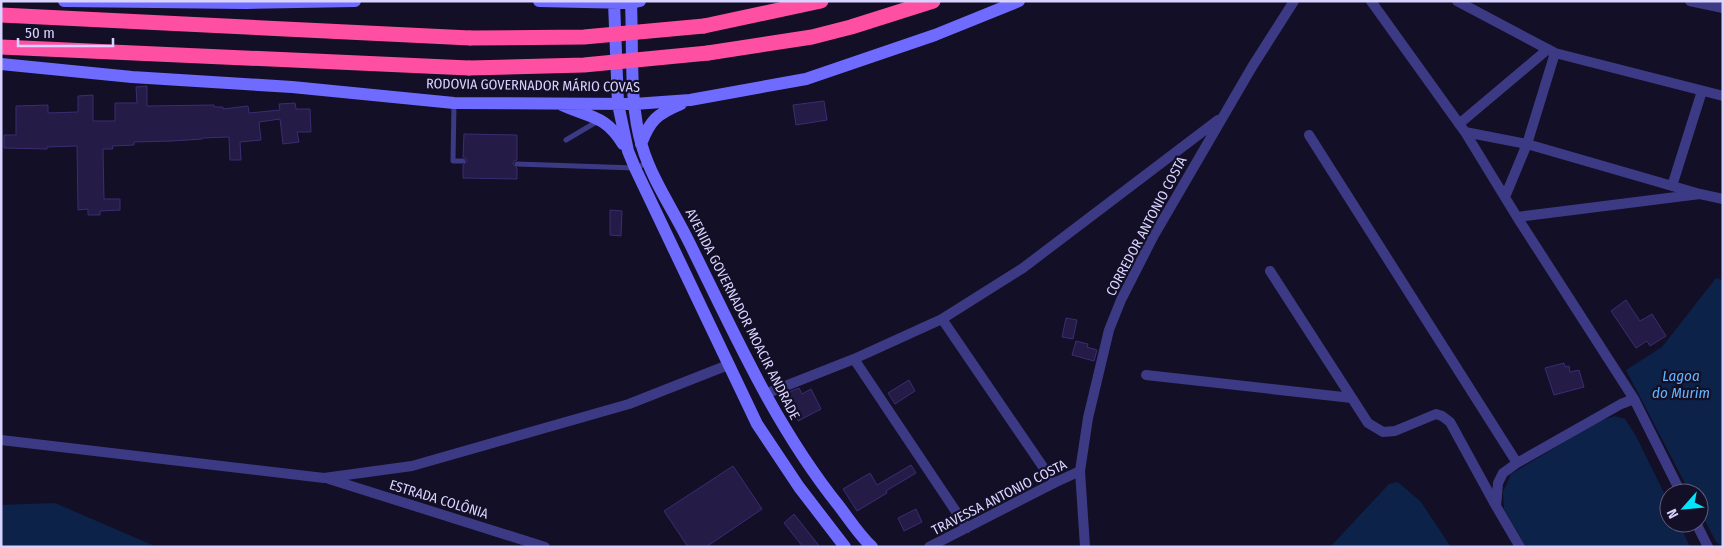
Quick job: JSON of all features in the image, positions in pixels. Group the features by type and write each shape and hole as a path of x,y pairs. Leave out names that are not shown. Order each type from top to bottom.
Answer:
{"highway":[{"path":"1,16 470,38 584,37 704,26 821,1"},
{"name":"RODOVIA GOVERNADOR MÁRIO COVAS","path":"1,47 469,68 584,65 708,54 812,37 851,27 933,1"}],"main road":[{"path":"64,1 236,3 355,1"},
{"path":"539,1 636,2"},
{"name":"RODOVIA GOVERNADOR MÁRIO COVAS","path":"1,64 132,77 292,87 454,103 634,104 690,100 806,79 936,35 1019,1"},
{"path":"614,2 618,104 628,151 634,168 757,424 799,487 845,547"},
{"name":"AVENIDA GOVERNADOR MOACIR ANDRADE","path":"636,2 634,104 641,144 648,163 786,433 818,480 872,547"},
{"path":"641,144 651,122 659,114 690,100"},
{"path":"557,103 601,120 615,131 628,151"}],"street":[{"name":"CORREDOR ANTONIO COSTA","path":"1085,547 1080,471 1096,380 1109,330 1120,300 1153,237 1252,67 1294,1"},
{"path":"1371,1 1462,128 1504,197 1634,398 1676,483"},
{"path":"1457,1 1552,51 1723,96"},
{"path":"1690,1 1723,8"},
{"path":"1462,128 1552,51"},
{"path":"1504,197 1527,144 1552,51"},
{"path":"1672,186 1702,91"},
{"path":"765,394 854,359 942,319 1023,268 1223,117"},
{"path":"1462,128 1527,144 1723,200"},
{"path":"1308,135 1517,463"},
{"path":"1517,217 1700,194"},
{"path":"1270,271 1368,423 1383,432 1395,432 1436,414 1450,422 1520,547"},
{"path":"942,319 1054,483"},
{"path":"854,359 967,528"},
{"path":"1,440 324,478 412,466 629,404 728,365"},
{"path":"1146,375 1352,398"},
{"path":"1496,506 1498,483 1503,473 1517,463 1634,398"},
{"name":"TRAVESSA ANTONIO COSTA","path":"929,547 1080,471"},
{"name":"ESTRADA COLÔNIA","path":"324,478 545,547"},
{"path":"1701,533 1708,547"}],"lane":[{"path":"454,103 453,161 463,161"},
{"path":"566,140 601,120"},
{"path":"517,164 634,168 648,163"}],"water":[{"name":"Lagoa do Murim","path":"1716,278 1723,280 1723,547 1716,542 1709,528 1709,483 1685,483 1626,370 1662,347"},
{"path":"1615,416 1625,419 1636,436 1659,483 1659,533 1684,533 1690,547 1526,547 1504,509 1503,492 1511,474 1599,421"},
{"path":"1398,482 1421,502 1451,547 1330,547 1389,484"},
{"path":"55,503 157,547 1,547 1,505"}],"building":[{"path":"147,86 147,106 214,105 214,107 223,107 223,109 248,106 249,113 280,110 279,104 295,103 296,109 310,109 311,132 297,132 299,142 283,144 280,119 259,122 261,140 240,142 241,160 230,160 229,137 134,142 134,145 112,146 113,149 103,149 104,199 120,199 120,210 100,211 100,215 88,215 88,209 78,210 77,146 47,147 47,149 4,148 4,135 16,135 16,106 48,105 48,113 78,112 78,96 93,95 93,121 115,121 115,103 137,103 136,87"},
{"path":"824,101 827,120 796,125 793,105"},
{"path":"464,134 517,135 517,160 513,164 517,168 517,179 463,178 463,165 467,161 463,157"},
{"path":"610,210 622,211 621,236 610,235"},
{"path":"1626,300 1640,321 1652,314 1666,336 1650,346 1647,341 1636,348 1611,311"},
{"path":"1066,318 1077,320 1073,339 1062,337"},
{"path":"1076,341 1088,344 1087,347 1097,350 1094,361 1072,355"},
{"path":"1564,363 1565,367 1569,366 1570,372 1579,370 1584,387 1554,395 1545,368"},
{"path":"909,380 915,391 895,404 888,393"},
{"path":"799,388 802,394 811,389 821,409 798,421 788,402 792,399 789,392"},
{"path":"911,465 916,473 857,511 843,489 870,473 877,485"},
{"path":"733,466 762,509 706,547 688,547 664,511"},
{"path":"916,509 922,522 904,531 898,518"},
{"path":"794,514 820,547 803,547 784,523"}]}
